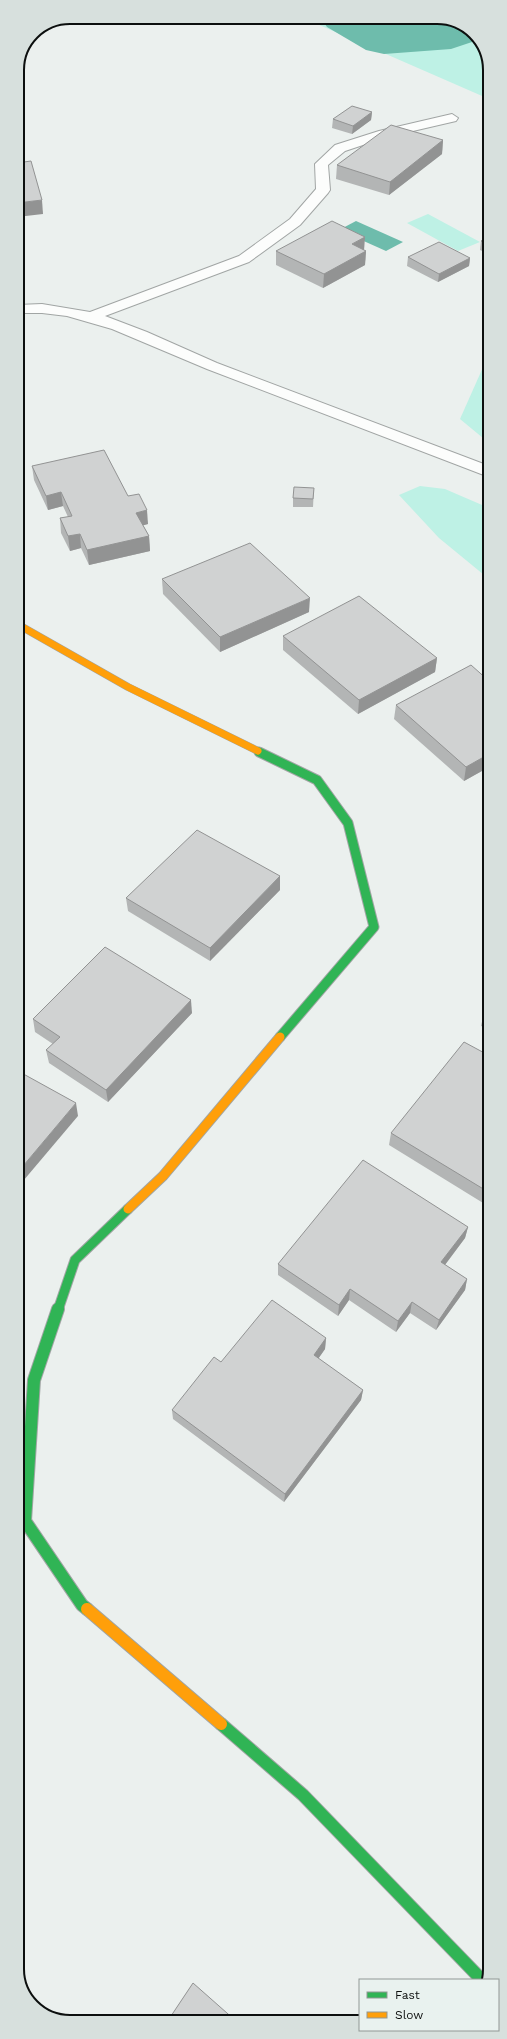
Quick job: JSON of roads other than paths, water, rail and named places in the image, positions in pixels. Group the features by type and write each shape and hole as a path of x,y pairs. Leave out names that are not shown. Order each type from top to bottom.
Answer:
{"street":[{"path":"24,628 128,687 317,780 348,824 374,927 163,1176 75,1260 34,1380 25,1521 82,1605 303,1795 481,1979"}],"lane":[{"path":"90,316 244,259 295,222 323,190 321,164 340,148 383,134 452,118"},
{"path":"24,308 36,306 90,316 211,365 483,470"}],"waterway":[{"path":"357,24 384,39 451,34 460,30"}]}
